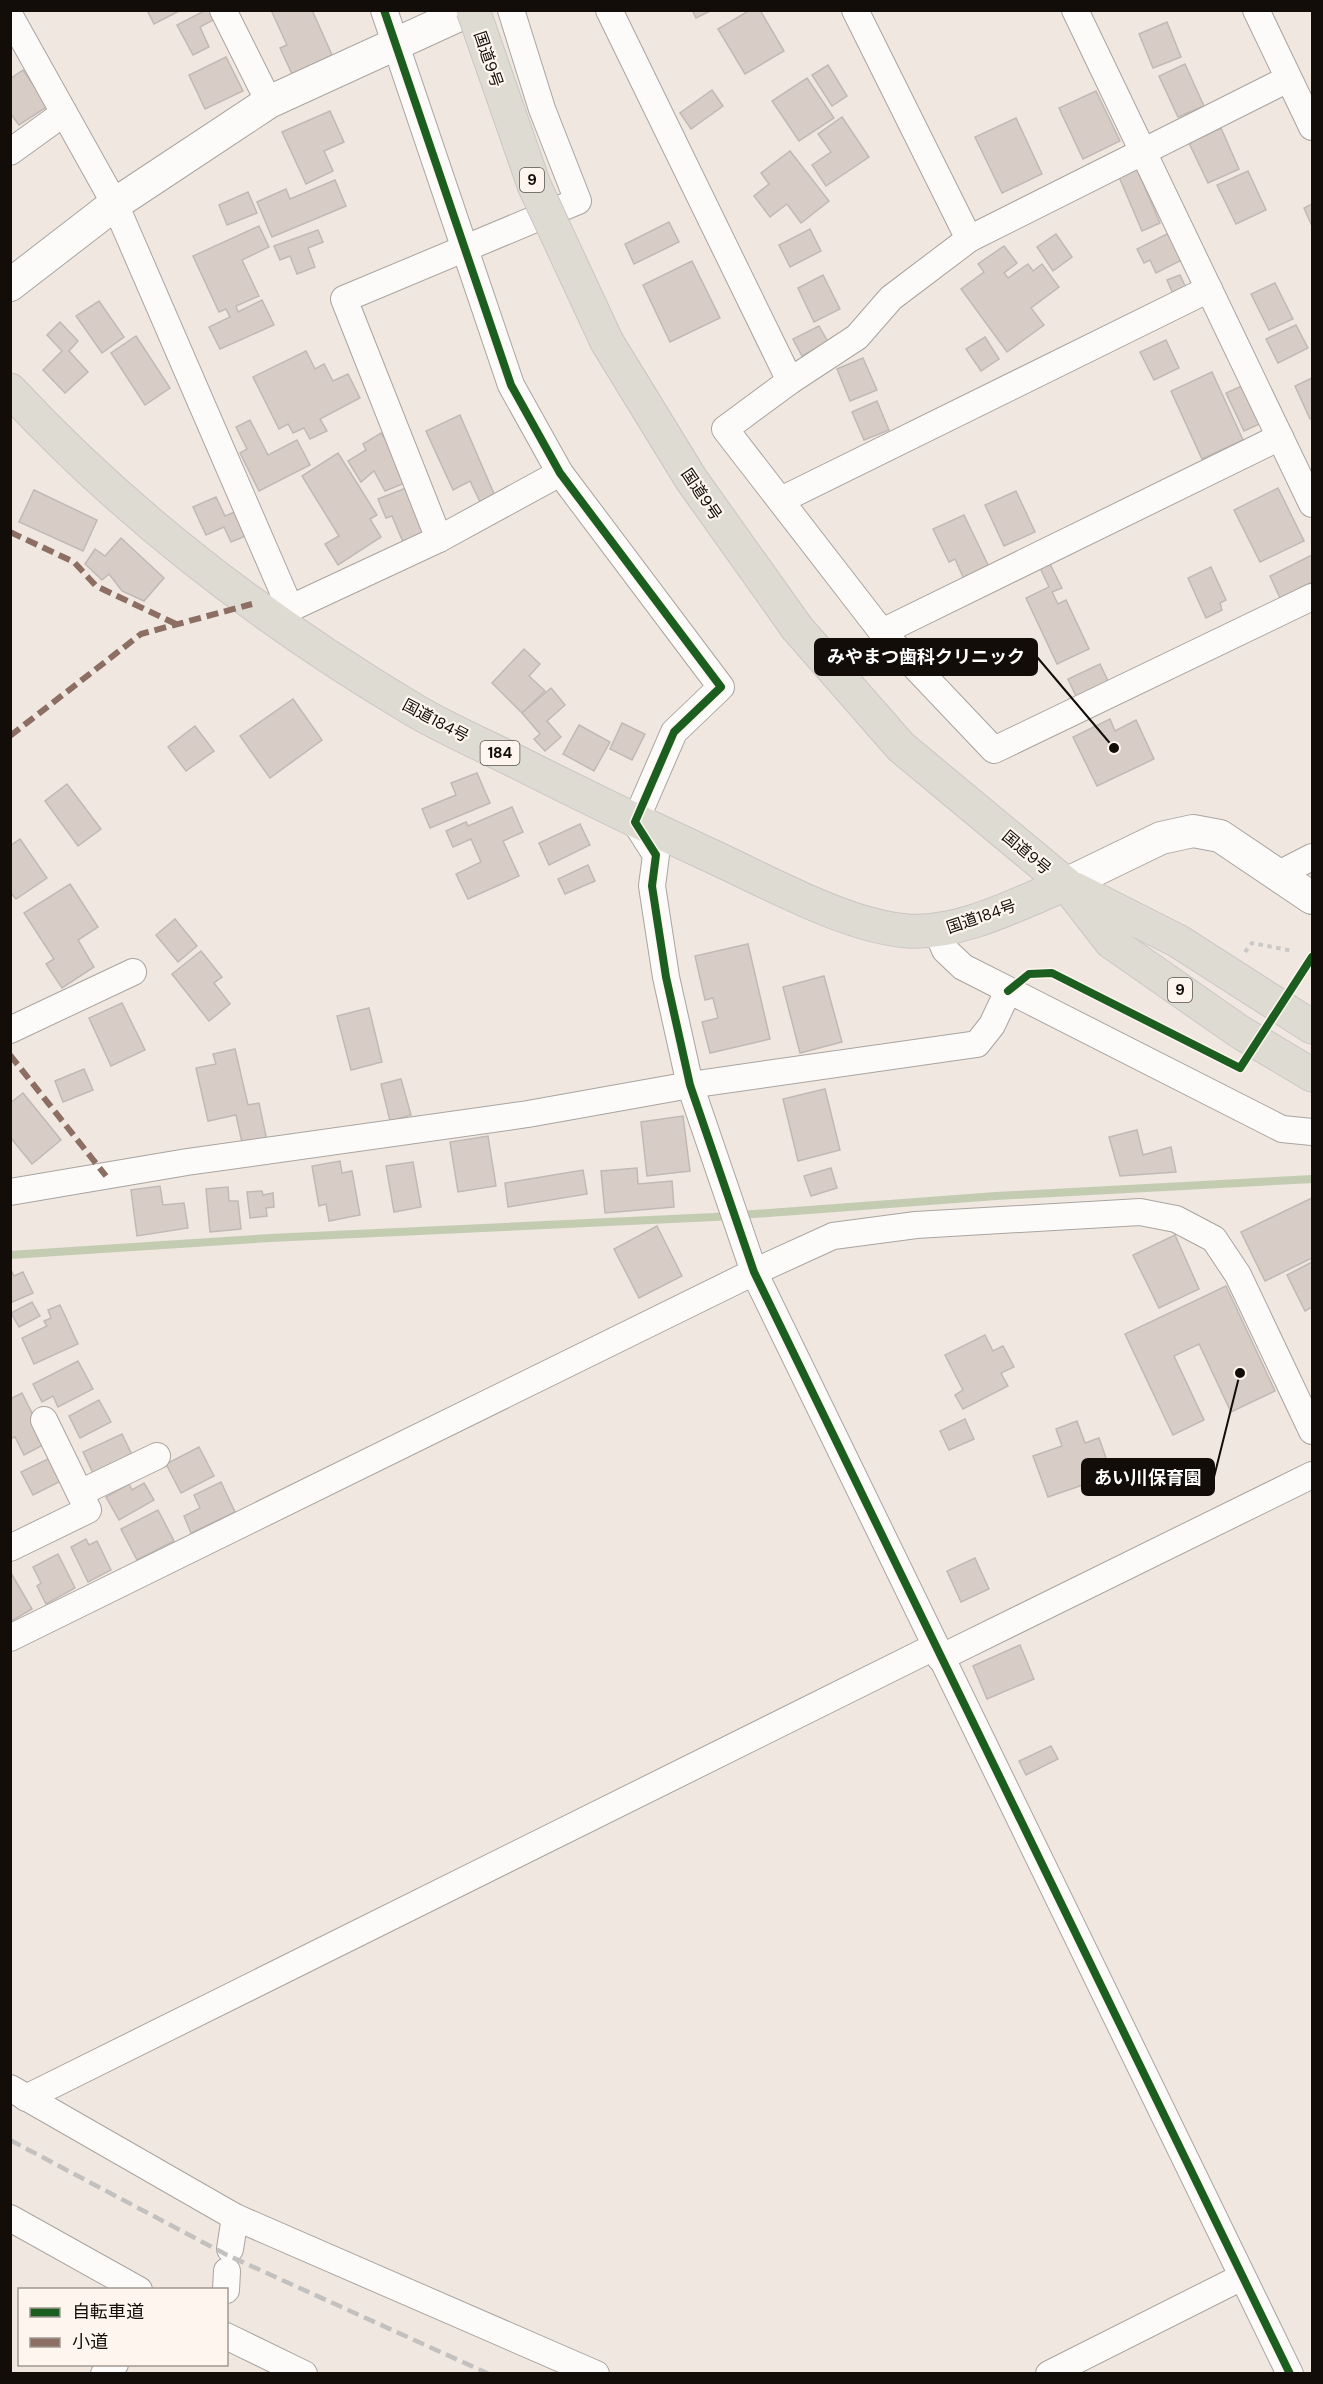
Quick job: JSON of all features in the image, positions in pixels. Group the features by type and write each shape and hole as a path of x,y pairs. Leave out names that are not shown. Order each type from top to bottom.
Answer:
{"highway":[{"name":"国道9号","path":"472,10 534,185 607,342 691,479 797,628 901,747 1066,884 1111,942 1240,1032 1312,1075"},
{"name":"国道184号","path":"10,390 64,448 183,553 280,613 416,711 635,822 831,910 881,926 907,930 937,931 974,920 1066,884"},
{"name":"国道9号","path":"1066,884 1178,941 1312,1027"}],"street":[{"path":"223,10 269,102"},
{"path":"384,10 393,44 511,385 560,473 721,687 674,732 635,822 656,855 652,886 666,977 690,1085 754,1272 937,1653 1290,2373"},
{"path":"10,285 115,204 269,102 472,10"},
{"path":"439,538 344,299 579,201 542,109 512,10"},
{"path":"609,10 790,381"},
{"path":"855,10 969,239"},
{"path":"1075,10 1312,504"},
{"path":"1256,10 1312,127"},
{"path":"10,16 115,204 280,613 439,538 560,473"},
{"path":"1288,79 969,239 891,298 857,338 790,381 725,429 882,632 994,750 1312,597"},
{"path":"10,152 64,112"},
{"path":"781,500 1209,289"},
{"path":"882,632 1280,437"},
{"path":"1066,884 1161,838 1193,831 1220,836 1312,897"},
{"path":"1279,874 1312,857"},
{"path":"937,931 945,950 963,967 1282,1129 1312,1132"},
{"path":"10,1030 133,972"},
{"path":"10,1192 187,1162 528,1114 690,1085 977,1044 992,1025 1008,991"},
{"path":"10,1638 754,1272 833,1236 916,1225 1140,1212 1176,1219 1214,1239 1238,1275 1304,1390 1312,1431"},
{"path":"10,1548 88,1510 44,1420"},
{"path":"80,1493 157,1456"},
{"path":"18,2093 1312,1475"},
{"path":"18,2093 235,2217 596,2373"},
{"path":"228,2270 235,2217"},
{"path":"10,2218 138,2288"},
{"path":"1049,2373 1242,2277"},
{"path":"228,2337 266,2363 304,2373"}],"path":[{"path":"1242,955 1252,943 1293,951"}],"building":[{"path":"147,10 181,10 154,24"},
{"path":"206,10 211,10 215,19 200,27 209,47 193,55 177,25"},
{"path":"271,10 312,10 332,55 292,74 280,48 287,45"},
{"path":"692,10 712,10 696,18"},
{"path":"750,10 760,10 784,51 745,74 718,29"},
{"path":"1167,22 1181,57 1153,68 1139,34"},
{"path":"226,57 243,91 205,109 189,75"},
{"path":"1185,64 1204,106 1178,117 1159,76"},
{"path":"828,65 847,96 832,106 812,75"},
{"path":"23,70 48,106 19,125 10,113 10,79"},
{"path":"807,78 834,118 799,141 772,101"},
{"path":"712,90 723,106 691,129 680,113"},
{"path":"1096,91 1120,141 1083,159 1059,108"},
{"path":"330,111 344,142 324,151 333,171 306,184 282,132"},
{"path":"842,117 869,157 826,186 812,165 831,152 818,134"},
{"path":"1016,118 1042,174 1002,193 975,137"},
{"path":"1221,128 1239,169 1208,183 1189,143"},
{"path":"790,151 829,201 801,223 787,204 770,217 754,196 769,184 761,173"},
{"path":"1137,169 1160,223 1142,231 1119,177"},
{"path":"1248,171 1266,210 1236,224 1217,185"},
{"path":"335,180 346,206 272,237 257,202 286,189 290,199"},
{"path":"248,192 257,213 227,225 219,205"},
{"path":"1312,204 1312,226 1304,208"},
{"path":"669,222 679,242 634,264 625,244"},
{"path":"259,226 269,247 242,260 259,296 236,306 238,312 262,300 274,325 220,349 209,327 230,317 226,309 219,312 193,256"},
{"path":"810,229 821,251 790,267 779,245"},
{"path":"318,230 323,242 308,248 315,267 297,274 290,256 280,260 274,246"},
{"path":"1169,233 1182,260 1156,273 1150,260 1144,263 1137,249"},
{"path":"1056,234 1072,257 1053,271 1037,247"},
{"path":"1004,246 1017,263 1004,273 1008,278 1028,264 1033,271 1042,264 1059,287 1031,308 1044,325 1007,352 961,289 984,272 978,264"},
{"path":"692,261 720,318 670,342 643,285"},
{"path":"823,275 840,309 814,322 798,288"},
{"path":"1180,275 1186,288 1173,294 1167,280"},
{"path":"1275,283 1293,319 1269,330 1251,294"},
{"path":"99,301 124,337 102,353 76,316"},
{"path":"60,322 78,341 69,351 88,372 65,393 43,370 62,351 47,335"},
{"path":"1296,325 1308,348 1278,363 1266,339"},
{"path":"819,326 828,342 802,356 793,339"},
{"path":"136,336 170,388 145,405 111,353"},
{"path":"985,337 999,359 981,371 966,349"},
{"path":"1166,340 1179,368 1154,380 1140,352"},
{"path":"306,351 315,369 324,364 333,381 348,374 360,398 320,419 327,431 310,439 304,428 293,433 288,424 279,429 253,377"},
{"path":"863,358 877,390 850,401 837,369"},
{"path":"1212,372 1243,440 1202,459 1171,391"},
{"path":"1312,378 1312,418 1310,419 1295,386"},
{"path":"1248,383 1266,421 1244,431 1226,393"},
{"path":"877,401 889,430 864,440 852,412"},
{"path":"460,415 495,496 481,504 470,481 453,490 426,431"},
{"path":"250,420 268,455 297,440 310,465 259,491 240,453 247,449 236,427"},
{"path":"381,433 396,456 407,482 385,491 374,471 361,482 348,461 366,450 363,444"},
{"path":"338,453 377,515 370,519 381,537 338,565 325,544 339,536 302,476"},
{"path":"411,486 429,532 403,542 392,516 386,518 378,499"},
{"path":"1278,488 1304,541 1260,562 1234,510"},
{"path":"34,490 97,520 83,551 19,522"},
{"path":"1016,491 1035,532 1004,546 985,505"},
{"path":"216,497 225,516 237,511 248,535 231,542 224,527 206,535 193,507"},
{"path":"964,515 989,567 964,579 955,559 949,562 933,529"},
{"path":"121,538 164,578 144,601 122,591 109,574 102,580 85,564 95,549 105,556"},
{"path":"1312,555 1312,582 1280,598 1270,576"},
{"path":"1050,564 1062,588 1052,592 1058,604 1066,600 1089,649 1057,664 1026,598 1049,587 1040,568"},
{"path":"1211,567 1226,600 1220,603 1222,610 1206,618 1188,578"},
{"path":"524,649 540,664 529,676 545,691 522,713 492,683"},
{"path":"1100,664 1109,683 1077,698 1068,679"},
{"path":"551,688 565,705 547,721 561,737 545,751 534,739 540,734 522,713"},
{"path":"293,699 322,740 270,778 240,736"},
{"path":"1110,719 1115,731 1136,720 1154,759 1097,786 1073,737"},
{"path":"622,723 645,734 632,760 610,749"},
{"path":"579,725 610,742 594,771 563,754"},
{"path":"195,726 214,751 186,771 168,747"},
{"path":"477,773 490,803 430,828 422,809 456,795 451,783"},
{"path":"67,784 101,829 78,846 45,801"},
{"path":"512,807 523,832 503,841 519,876 468,899 456,874 481,862 471,839 453,847 446,831 466,822 468,826"},
{"path":"580,824 590,845 549,865 539,843"},
{"path":"20,839 47,878 16,899 10,892 10,846"},
{"path":"588,865 595,881 565,894 558,879"},
{"path":"70,884 98,927 78,940 94,967 62,988 46,964 54,959 24,913"},
{"path":"175,919 197,946 178,962 156,935"},
{"path":"748,944 770,1039 710,1053 702,1022 718,1018 713,998 705,1000 695,956"},
{"path":"201,951 222,977 214,983 230,1004 209,1021 172,974"},
{"path":"824,976 842,1042 800,1053 783,987"},
{"path":"122,1003 145,1050 111,1066 89,1018"},
{"path":"369,1008 382,1062 351,1070 337,1016"},
{"path":"235,1049 248,1105 259,1103 267,1141 243,1147 236,1115 208,1121 196,1068 216,1064 213,1054"},
{"path":"84,1069 93,1090 63,1102 55,1081"},
{"path":"401,1079 411,1115 390,1121 381,1084"},
{"path":"825,1089 840,1150 798,1161 783,1099"},
{"path":"23,1093 61,1140 32,1164 10,1137 10,1103"},
{"path":"683,1116 690,1171 647,1176 641,1122"},
{"path":"1137,1130 1143,1155 1171,1147 1176,1172 1120,1176 1109,1137"},
{"path":"488,1136 496,1186 458,1192 450,1142"},
{"path":"340,1161 342,1173 352,1171 360,1215 329,1221 326,1204 319,1206 312,1166"},
{"path":"413,1162 421,1207 394,1212 386,1166"},
{"path":"637,1168 638,1184 672,1181 674,1207 605,1213 601,1171"},
{"path":"831,1168 837,1188 811,1196 804,1176"},
{"path":"583,1170 587,1194 508,1207 505,1183"},
{"path":"160,1186 163,1205 184,1203 188,1228 137,1236 131,1190"},
{"path":"228,1187 229,1201 238,1201 241,1229 210,1232 206,1189"},
{"path":"262,1191 263,1195 273,1193 274,1207 266,1208 267,1216 250,1218 247,1192"},
{"path":"1312,1198 1312,1258 1265,1281 1241,1232"},
{"path":"657,1226 682,1276 639,1298 614,1249"},
{"path":"1175,1235 1199,1289 1159,1308 1133,1255"},
{"path":"1312,1262 1312,1307 1305,1311 1287,1275"},
{"path":"10,1268 14,1276 23,1272 33,1293 10,1303"},
{"path":"1226,1286 1275,1391 1231,1412 1199,1344 1174,1356 1204,1420 1173,1435 1125,1334"},
{"path":"32,1302 40,1316 19,1327 11,1313"},
{"path":"60,1305 78,1344 34,1364 22,1338 47,1326 44,1321 51,1318 48,1310"},
{"path":"985,1335 993,1351 1003,1346 1014,1367 1001,1373 1008,1386 963,1409 955,1395 963,1390 945,1355"},
{"path":"78,1361 93,1389 58,1407 53,1396 42,1402 33,1384"},
{"path":"22,1393 47,1443 24,1455 15,1437 10,1439 10,1399"},
{"path":"99,1400 111,1422 80,1438 69,1416"},
{"path":"965,1419 974,1439 949,1450 940,1431"},
{"path":"1077,1421 1085,1443 1099,1438 1112,1475 1048,1497 1033,1456 1062,1446 1056,1429"},
{"path":"122,1434 133,1457 94,1475 83,1452"},
{"path":"199,1447 214,1476 181,1493 166,1464"},
{"path":"56,1455 67,1478 33,1495 21,1472"},
{"path":"221,1482 235,1512 191,1533 184,1516 200,1508 194,1495"},
{"path":"144,1483 154,1500 119,1520 106,1497 129,1484 132,1490"},
{"path":"158,1510 174,1541 137,1560 121,1529"},
{"path":"86,1539 89,1545 97,1541 111,1570 88,1582 71,1547"},
{"path":"58,1554 75,1588 46,1604 37,1586 41,1583 33,1567"},
{"path":"975,1558 989,1589 961,1602 947,1571"},
{"path":"10,1573 32,1609 10,1622"},
{"path":"1020,1645 1034,1679 987,1699 973,1666"},
{"path":"1051,1746 1058,1759 1026,1775 1019,1761"}],"waterway":[{"path":"10,1255 270,1238 714,1217 996,1196 1312,1179"}],"railway":[{"path":"10,2140 227,2255 489,2374"}],"marked path":[{"path":"10,532 74,562 96,586 176,624"},
{"path":"10,736 141,634 252,604"},
{"path":"10,1055 106,1176"}],"cycle path":[{"path":"384,10 511,385 560,473 721,687 674,732 635,822 656,855 652,886 666,977 690,1085 754,1272 1290,2374"},
{"path":"1008,991 1029,974 1052,973 1240,1068 1312,957"}],"place":[{"name":"みやまつ歯科クリニック","path":"1114,748"},
{"name":"あい川保育園","path":"1240,1373"}]}
